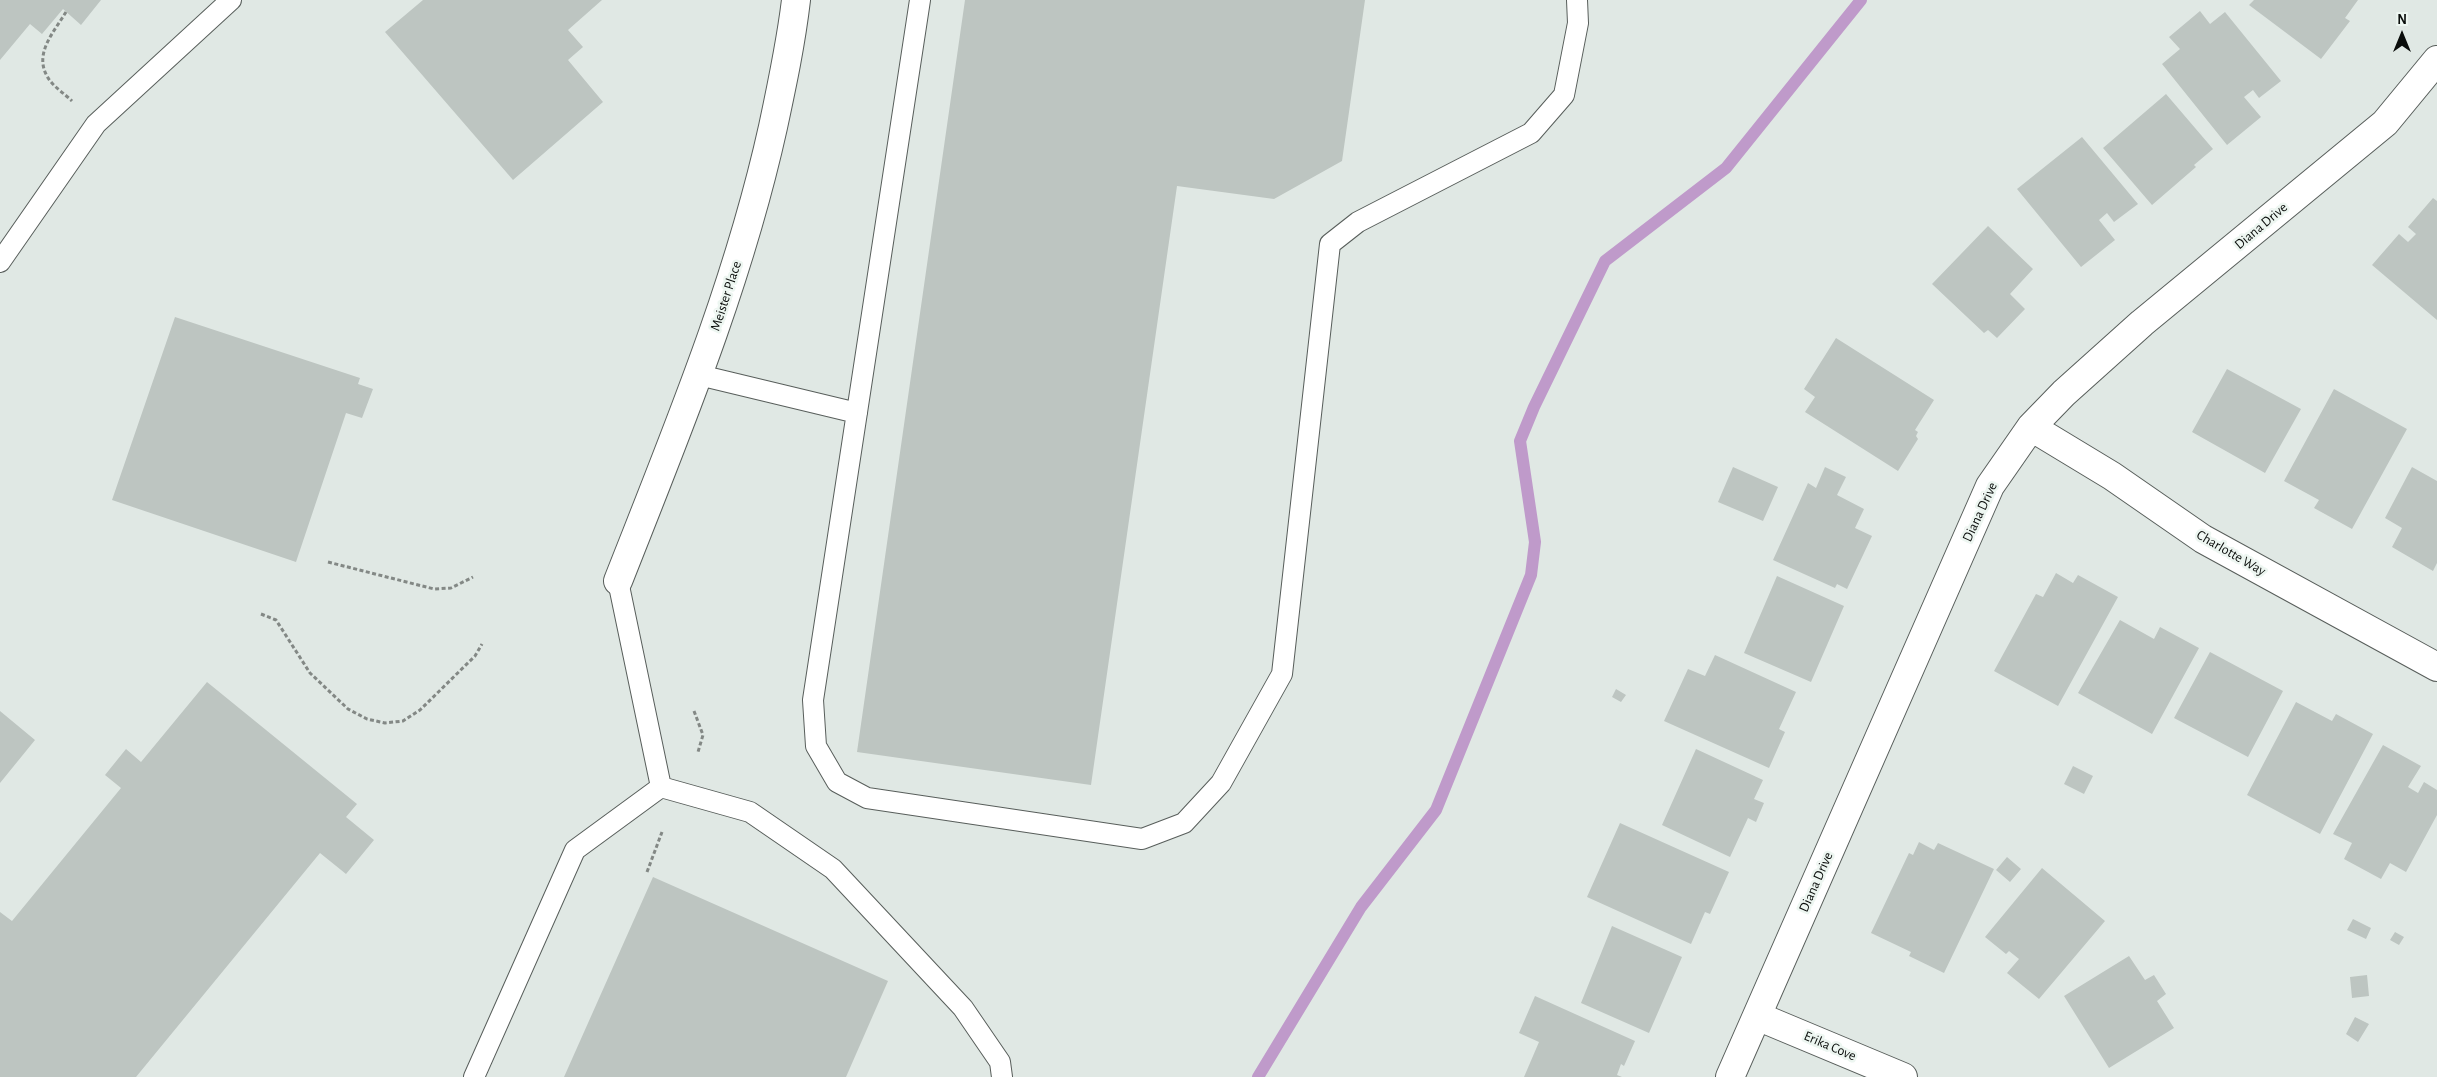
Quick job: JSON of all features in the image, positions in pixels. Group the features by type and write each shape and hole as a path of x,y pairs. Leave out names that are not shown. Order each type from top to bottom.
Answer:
{"street":[{"name":"Meister Place","path":"618,581 699,376 736,270 760,184 786,67 796,0"},
{"name":"Diana Drive","path":"1730,1077 1990,486 2032,427 2064,393 2142,323 2384,123 2437,60"},
{"name":"Charlotte Way","path":"2032,427 2112,476 2204,539 2437,667"},
{"name":"Erika Cove","path":"1757,1016 1903,1077"}],"lane":[{"path":"0,262 96,124 232,0"},
{"path":"920,0 813,700 816,746 837,782 867,798 1142,838 1184,823 1221,783 1282,674 1330,244 1358,222 1531,133 1564,96 1578,22 1577,0"},
{"path":"699,376 857,413"},
{"path":"618,581 660,787"},
{"path":"474,1077 575,850 660,787"},
{"path":"660,787 750,812 832,869 963,1008 1000,1062 1002,1077"}],"path":[{"path":"66,12 43,51 42,61 47,77 96,124"},
{"path":"328,562 434,589 451,588 473,577"},
{"path":"261,614 276,620 310,673 348,709 367,719 385,724 403,721 420,710 475,656 482,644"},
{"path":"694,711 703,735 698,752"},
{"path":"647,872 662,832"}],"building":[{"path":"0,0 101,0 81,25 63,9 42,34 30,24 0,60"},
{"path":"423,0 602,0 568,30 583,47 568,60 603,102 513,180 385,32"},
{"path":"965,0 1365,0 1342,161 1274,199 1177,186 1091,785 857,752"},
{"path":"2254,0 2358,0 2345,18 2350,21 2321,59 2249,5"},
{"path":"2200,11 2210,24 2225,12 2281,81 2259,98 2253,90 2244,97 2261,117 2227,145 2162,64 2180,49 2169,37"},
{"path":"2166,94 2213,149 2194,165 2196,167 2152,205 2103,148"},
{"path":"2082,137 2138,204 2114,222 2107,213 2099,220 2115,240 2081,267 2017,189"},
{"path":"2433,198 2437,201 2437,320 2372,265 2399,234 2408,242 2416,234 2408,227"},
{"path":"1988,226 2033,269 2010,294 2025,309 1997,338 1988,330 1984,333 1932,284"},
{"path":"175,317 360,378 358,384 373,389 362,418 346,413 296,562 112,500"},
{"path":"1836,338 1934,400 1915,430 1918,432 1916,436 1918,439 1898,471 1805,412 1815,397 1804,389"},
{"path":"2227,369 2301,409 2265,473 2192,432"},
{"path":"2334,389 2407,429 2352,529 2314,508 2319,500 2284,481"},
{"path":"1733,467 1778,487 1763,521 1718,502"},
{"path":"1825,467 1846,477 1837,495 1864,509 1855,528 1872,536 1847,589 1837,584 1835,588 1773,560 1808,483 1816,488"},
{"path":"2412,467 2437,481 2437,563 2433,571 2392,547 2402,528 2385,518"},
{"path":"2056,573 2073,583 2078,575 2118,597 2058,706 1994,671 2036,594 2043,597"},
{"path":"1777,576 1844,606 1811,682 1744,653"},
{"path":"2120,620 2154,639 2160,627 2199,648 2152,734 2078,693"},
{"path":"2210,652 2283,691 2248,757 2174,718"},
{"path":"1715,655 1796,692 1779,729 1785,732 1769,768 1664,721 1688,669 1705,676"},
{"path":"207,682 357,804 346,817 374,840 346,874 320,853 136,1077 0,1077 0,912 12,921 121,788 105,775 126,749 141,762"},
{"path":"1616,689 1626,695 1621,702 1612,697"},
{"path":"2296,702 2332,721 2336,714 2373,734 2320,834 2247,795"},
{"path":"0,711 35,740 0,783"},
{"path":"2383,745 2421,766 2408,787 2418,793 2424,782 2437,790 2437,815 2406,872 2390,863 2381,879 2344,859 2352,843 2333,834"},
{"path":"1696,749 1763,780 1754,799 1764,803 1756,822 1748,818 1730,857 1662,825"},
{"path":"2073,766 2093,776 2084,794 2064,784"},
{"path":"1620,823 1729,872 1710,914 1705,912 1691,944 1587,897"},
{"path":"1919,842 1934,850 1938,843 1994,869 1944,973 1909,956 1911,952 1871,933 1909,853 1913,855"},
{"path":"2007,857 2021,869 2010,882 1996,870"},
{"path":"2042,868 2105,921 2039,999 2007,973 2019,959 2009,951 2006,954 1985,937"},
{"path":"653,877 888,981 846,1077 564,1077"},
{"path":"2353,919 2371,928 2366,939 2347,930"},
{"path":"1612,926 1682,957 1649,1033 1581,1003"},
{"path":"2395,932 2404,937 2399,945 2390,940"},
{"path":"2129,956 2145,980 2154,975 2166,994 2157,1001 2174,1028 2109,1068 2064,996"},
{"path":"2367,975 2369,996 2352,998 2350,977"},
{"path":"1535,996 1635,1041 1624,1066 1621,1064 1617,1075 1622,1077 1524,1077 1539,1042 1519,1033"},
{"path":"2355,1017 2369,1024 2358,1042 2346,1034"}],"waterway":[{"path":"1258,1077 1361,907 1436,810 1531,575 1535,542 1520,441 1534,407 1605,261 1726,168 1861,0"}]}
